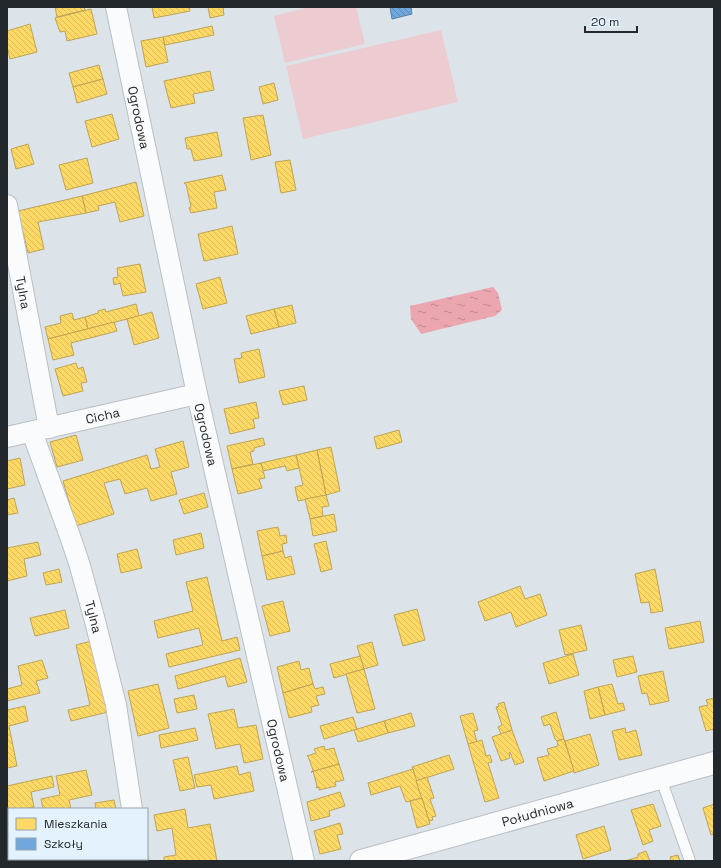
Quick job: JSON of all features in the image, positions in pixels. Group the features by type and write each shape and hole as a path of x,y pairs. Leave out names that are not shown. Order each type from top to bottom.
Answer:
{"street":[{"name":"Ogrodowa","path":"116,7 197,394 304,861"},
{"name":"Tylna","path":"7,205 41,430 71,539 80,566 116,705 132,808"},
{"name":"Cicha","path":"7,437 197,394"},
{"name":"Południowa","path":"361,861 659,773 714,763"}],"lane":[{"path":"659,773 690,861"}],"shaded area":[{"path":"310,7 356,7 365,44 285,63 274,16"},
{"path":"441,30 458,102 303,139 286,66"}],"water":[{"path":"493,287 498,293 502,310 495,316 421,334 411,319 410,306"}],"building: Mieszkania":[{"path":"55,7 84,7 85,10 57,17"},
{"path":"152,7 189,7 190,11 154,18"},
{"path":"208,7 223,7 224,15 210,18"},
{"path":"91,9 97,34 67,41 65,31 60,32 55,18"},
{"path":"30,24 37,52 10,59 7,46 7,31"},
{"path":"212,26 214,35 165,45 163,37"},
{"path":"163,37 168,62 146,67 141,41"},
{"path":"99,65 103,79 73,87 69,73"},
{"path":"210,71 214,90 193,94 195,103 171,108 164,81"},
{"path":"103,79 107,94 77,103 73,87"},
{"path":"274,83 278,100 263,104 259,87"},
{"path":"112,114 119,139 92,147 85,121"},
{"path":"263,115 271,155 251,160 243,118"},
{"path":"217,132 222,156 194,161 191,149 187,149 185,138"},
{"path":"28,144 34,164 16,169 11,149"},
{"path":"87,158 93,183 66,190 59,165"},
{"path":"290,160 296,190 281,193 275,162"},
{"path":"222,175 226,190 214,192 217,208 191,213 186,184 184,183"},
{"path":"136,182 144,216 120,222 115,202 98,206 99,210 86,213 82,196"},
{"path":"82,196 86,213 38,222 44,249 28,253 18,211"},
{"path":"232,226 238,254 204,261 198,234"},
{"path":"140,264 146,292 123,296 120,283 114,285 113,278 118,277 117,268"},
{"path":"220,277 227,303 203,309 196,284"},
{"path":"136,304 139,316 88,329 85,317 105,309 106,312"},
{"path":"292,305 296,323 279,327 274,309"},
{"path":"274,309 279,327 251,334 246,316"},
{"path":"152,312 159,338 134,345 127,319"},
{"path":"72,313 74,320 85,317 88,329 48,339 45,327 61,323 60,316"},
{"path":"114,322 117,331 71,343 74,355 53,360 48,339"},
{"path":"259,349 265,377 239,383 234,359 242,358 241,353"},
{"path":"76,363 78,369 83,367 87,382 81,383 83,391 63,396 55,369"},
{"path":"304,386 307,400 283,405 279,391"},
{"path":"256,402 259,418 253,419 255,428 230,434 224,409"},
{"path":"399,430 402,442 377,449 374,437"},
{"path":"76,435 83,460 57,467 50,442"},
{"path":"263,438 265,445 254,448 254,451 250,452 253,464 232,469 227,446"},
{"path":"183,441 189,467 171,472 177,494 151,501 147,488 125,494 120,479 104,483 114,514 76,526 63,481 147,455 151,469 160,467 155,449"},
{"path":"331,447 340,491 326,495 317,450"},
{"path":"317,450 326,495 298,501 295,487 303,485 296,455"},
{"path":"296,455 299,468 287,471 285,466 263,471 261,463"},
{"path":"20,458 25,485 7,489 7,461"},
{"path":"261,463 265,478 259,479 262,488 238,494 232,469"},
{"path":"204,493 208,507 184,514 179,500"},
{"path":"326,495 329,506 322,507 323,516 310,519 305,499"},
{"path":"14,498 18,513 7,515 7,500"},
{"path":"334,514 337,531 313,536 310,519"},
{"path":"278,527 280,536 286,535 287,543 282,544 283,551 262,556 257,531"},
{"path":"201,533 204,548 176,555 173,540"},
{"path":"326,541 332,569 321,572 314,544"},
{"path":"38,542 41,555 24,559 27,576 7,581 7,548"},
{"path":"137,549 142,568 121,573 117,554"},
{"path":"283,551 285,558 291,556 295,574 267,580 262,556"},
{"path":"59,569 62,582 46,585 43,573"},
{"path":"655,569 663,611 651,613 649,602 641,603 635,574"},
{"path":"207,577 222,641 237,637 240,650 169,667 166,654 203,645 199,628 158,638 154,621 193,611 186,582"},
{"path":"520,586 525,599 540,594 547,615 516,627 511,612 485,621 478,602"},
{"path":"283,601 290,631 270,636 262,606"},
{"path":"417,609 425,640 403,646 394,615"},
{"path":"65,610 69,628 35,636 30,618"},
{"path":"700,621 704,642 669,649 665,628"},
{"path":"581,625 587,650 565,655 559,630"},
{"path":"91,641 108,712 71,721 68,710 90,705 76,645"},
{"path":"372,642 378,665 364,669 357,646"},
{"path":"573,654 579,675 549,684 543,663"},
{"path":"360,656 364,669 334,678 330,664"},
{"path":"633,656 637,672 617,677 613,660"},
{"path":"240,658 247,682 228,687 225,676 178,689 175,676"},
{"path":"42,660 48,678 36,681 40,693 7,701 7,689 22,685 18,666"},
{"path":"299,661 301,670 309,668 313,684 283,693 277,667"},
{"path":"364,669 375,709 357,713 346,674"},
{"path":"663,671 669,701 650,705 647,693 642,694 638,676"},
{"path":"158,684 169,728 138,736 128,691"},
{"path":"313,684 315,689 323,687 325,694 316,696 319,705 311,707 312,712 289,718 283,693"},
{"path":"612,684 618,704 623,703 625,710 605,715 598,687"},
{"path":"598,687 605,715 590,719 584,691"},
{"path":"194,695 197,709 177,713 174,699"},
{"path":"714,698 714,729 706,731 699,707 708,705 706,700"},
{"path":"504,702 512,730 501,734 498,727 502,725 496,707 499,706 498,704"},
{"path":"25,706 28,721 9,726 17,766 7,768 7,710"},
{"path":"234,709 238,728 256,725 263,759 244,763 240,744 216,749 208,714"},
{"path":"556,712 564,739 557,741 550,724 544,726 541,717"},
{"path":"411,713 415,726 388,733 384,721"},
{"path":"473,713 478,730 474,731 477,742 468,744 460,716"},
{"path":"353,717 357,729 324,739 320,726"},
{"path":"384,721 388,733 358,742 354,730"},
{"path":"195,728 198,740 161,748 159,735"},
{"path":"625,728 626,733 636,730 642,755 619,760 612,731"},
{"path":"512,730 524,762 515,765 510,752 510,758 501,761 492,737"},
{"path":"590,734 599,765 574,773 565,741"},
{"path":"564,739 574,771 544,781 537,758 549,755 547,749 558,746 557,741"},
{"path":"482,740 486,756 490,755 492,762 488,763 499,798 485,802 468,744"},
{"path":"324,746 325,750 334,748 339,764 311,772 313,770 307,756 316,753 314,749"},
{"path":"449,755 454,769 416,781 412,767"},
{"path":"188,757 195,788 180,791 173,760"},
{"path":"339,764 344,780 335,782 336,786 319,790 319,787 316,788 317,786 313,771"},
{"path":"237,766 239,775 250,772 254,791 214,799 211,785 197,787 194,775"},
{"path":"413,769 422,798 406,802 400,786 371,795 368,783"},
{"path":"86,770 92,795 69,800 71,808 43,808 41,799 60,795 56,776"},
{"path":"52,776 54,787 31,792 34,807 8,808 7,813 7,786"},
{"path":"427,777 434,798 430,799 436,816 432,817 433,820 429,821 416,781"},
{"path":"340,792 345,806 329,811 330,816 311,821 307,802"},
{"path":"422,798 430,824 417,828 410,801"},
{"path":"114,800 116,808 96,808 95,803"},
{"path":"653,804 661,826 649,830 653,841 643,845 631,810"},
{"path":"714,804 714,834 711,835 703,808"},
{"path":"185,809 188,828 210,824 217,861 164,861 164,857 176,855 172,828 157,831 154,815"},
{"path":"8,822 8,848 7,823"},
{"path":"340,823 343,834 337,835 341,849 320,854 314,831"},
{"path":"604,826 611,850 583,859 576,835"},
{"path":"646,851 650,861 625,861 638,857 638,854"},
{"path":"678,855 680,861 671,861 670,857"},
{"path":"94,860 94,861 69,861"}],"building: Szkoły":[{"path":"390,7 411,7 412,14 392,19"}]}
